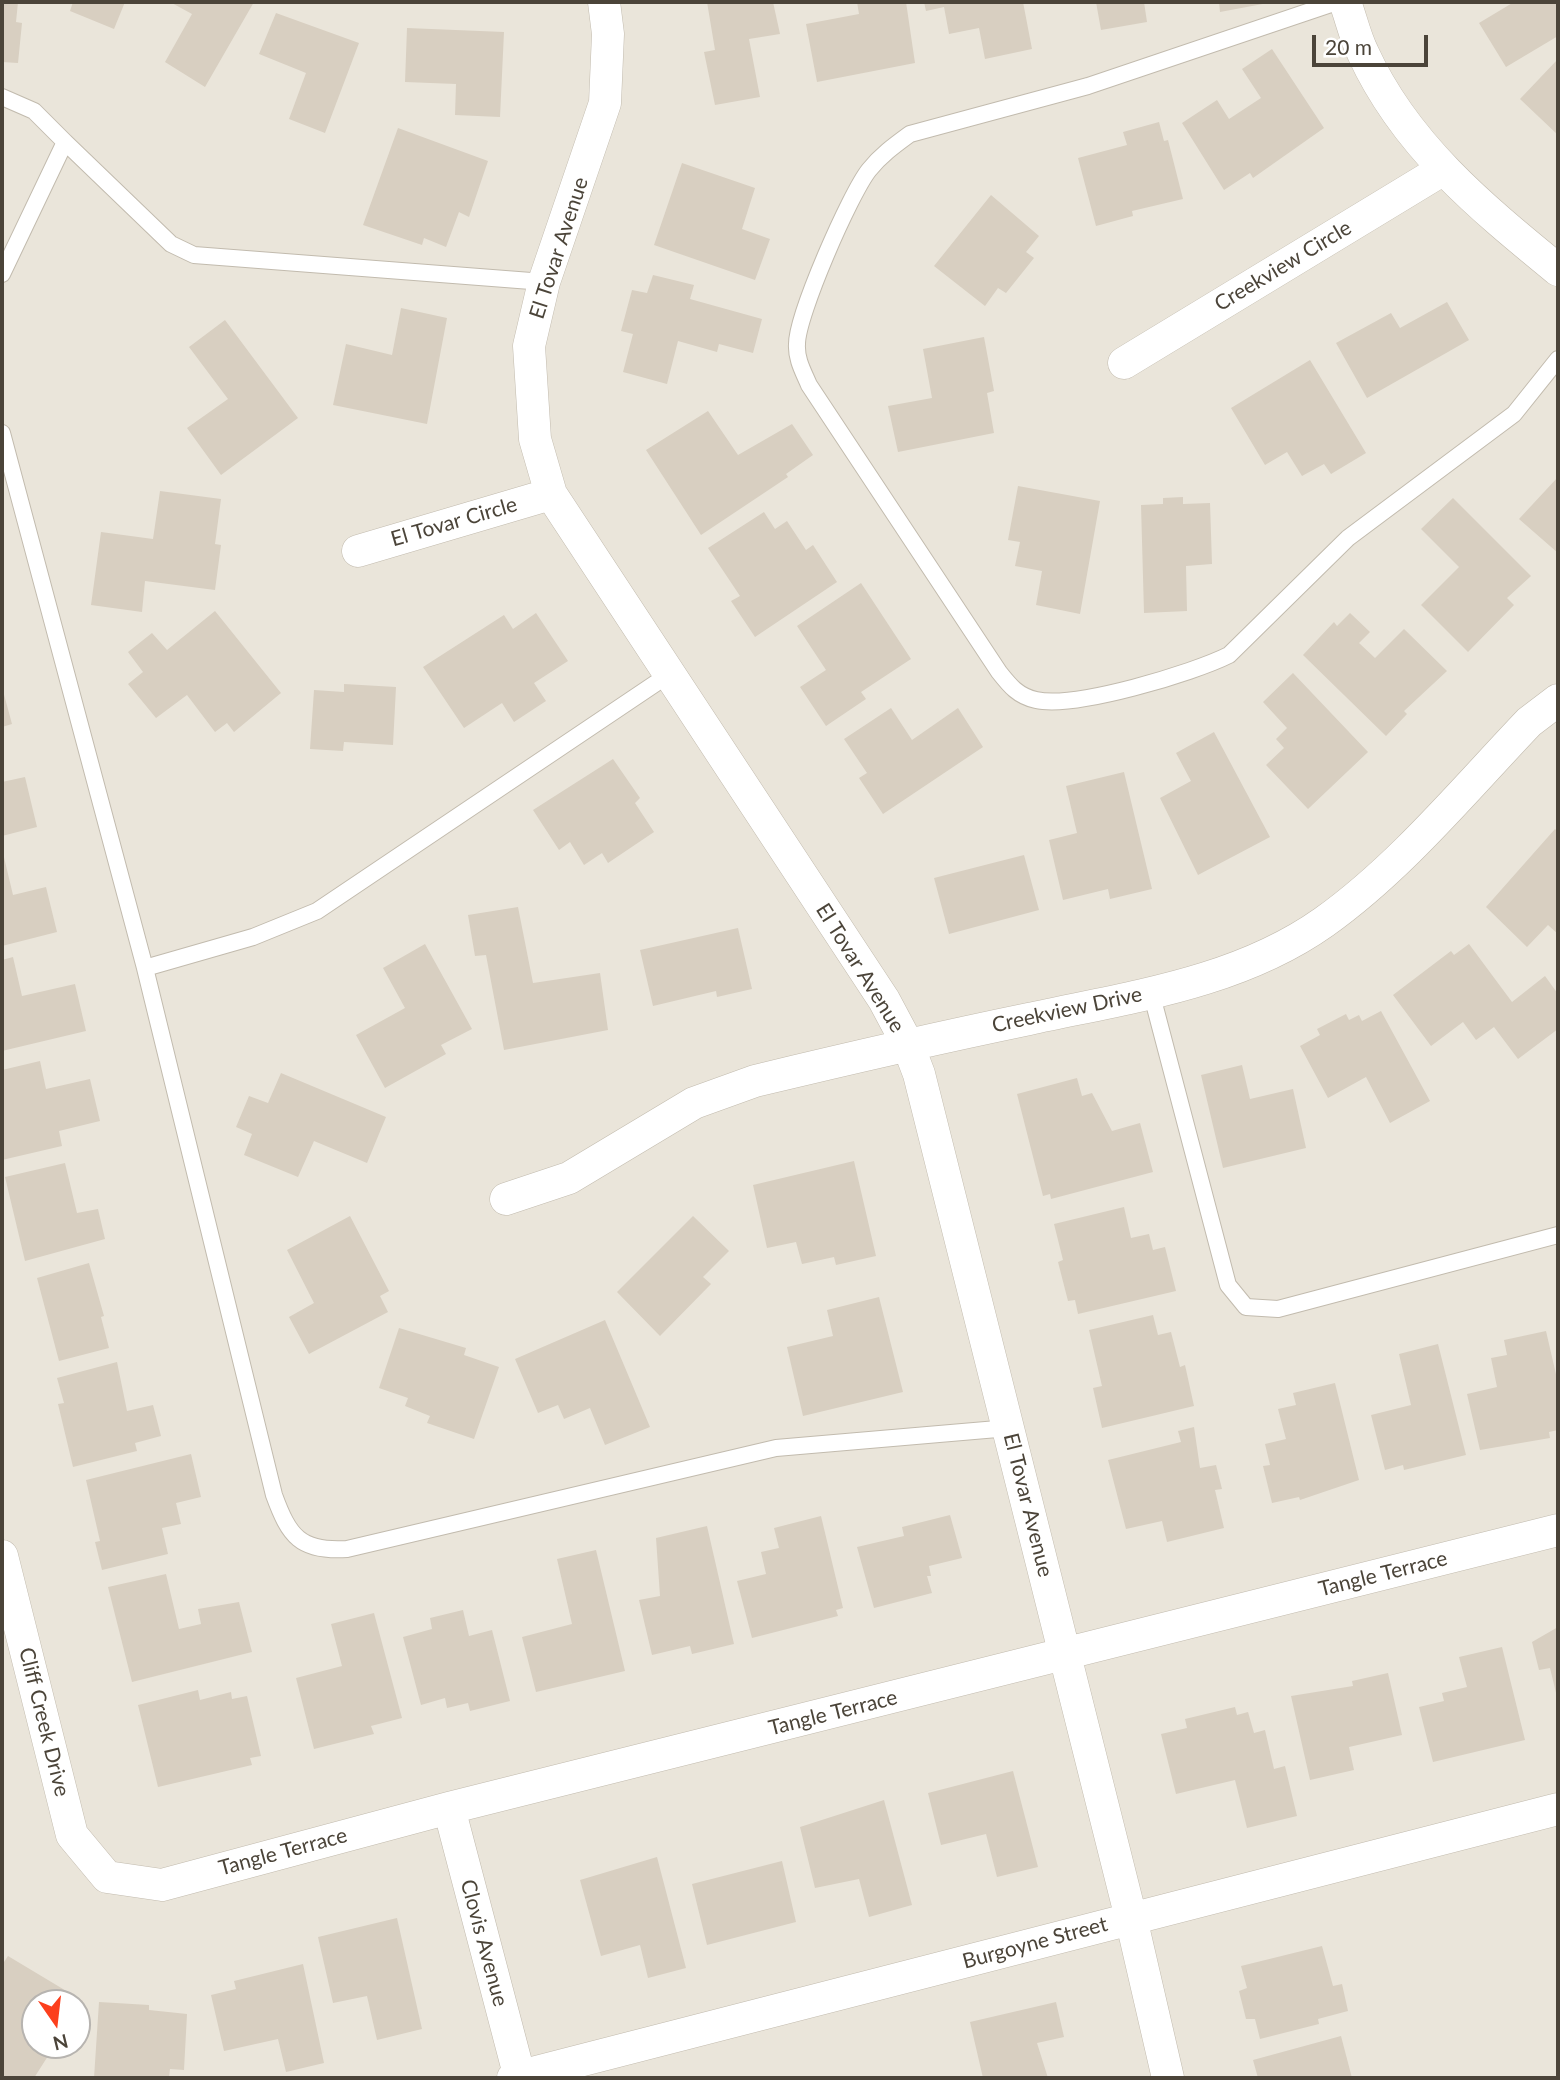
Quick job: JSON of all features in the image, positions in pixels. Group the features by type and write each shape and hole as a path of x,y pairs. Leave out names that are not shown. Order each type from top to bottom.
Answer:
{"street":[{"name":"El Tovar Avenue","path":"604,2 608,34 605,103 544,282 529,346 535,439 551,494 884,1000 908,1045 919,1074 1009,1428 1168,2078"},
{"path":"1345,2 1362,52 1400,118 1442,170 1480,207 1558,270"},
{"name":"Creekview Circle","path":"1124,363 1442,170"},
{"name":"El Tovar Circle","path":"358,551 551,494"},
{"name":"Creekview Drive","path":"506,1199 569,1178 694,1103 755,1081 1151,992 1228,972 1279,949 1324,922 1375,881 1529,722 1558,700"},
{"name":"Tangle Terrace","path":"107,1877 162,1885 449,1808 1065,1656 1558,1530"},
{"name":"Cliff Creek Drive","path":"2,1556 72,1835 107,1877"},
{"name":"Clovis Avenue","path":"449,1808 518,2078"},
{"name":"Burgoyne Street","path":"518,2078 1558,1809"}],"lane":[{"path":"1336,2 1088,86 910,134 888,149 869,170 848,205 806,309 797,342 799,361 809,385 999,672 1016,693 1053,702 1086,698 1205,667 1229,655 1348,538 1514,414 1558,359"},
{"path":"2,97 34,111 171,244 194,255 544,282"},
{"path":"2,274 65,142"},
{"path":"2,433 145,968 274,1495 286,1527 301,1541 320,1551 347,1549 776,1447 1009,1428"},
{"path":"145,968 253,937 317,911 668,675"},
{"path":"1151,992 1228,1285 1245,1307 1278,1309 1558,1235"}],"shaded area":[{"path":"2,2 1558,2 1558,2078 2,2078"}],"building":[{"path":"2,2 18,2 16,22 22,23 18,63 2,62"},
{"path":"73,2 125,2 114,29 70,11"},
{"path":"170,2 254,2 205,87 165,62 192,14"},
{"path":"707,2 773,2 780,34 749,39 760,97 715,105 704,52 715,50"},
{"path":"857,2 906,2 915,63 817,82 806,24 859,14"},
{"path":"924,2 1023,2 1032,49 985,59 979,28 949,34 944,7 926,11"},
{"path":"1096,2 1144,2 1147,22 1101,30"},
{"path":"1219,2 1268,2 1268,3 1220,12"},
{"path":"1514,2 1558,2 1558,36 1506,67 1479,23"},
{"path":"276,13 359,43 325,133 289,119 306,73 259,54"},
{"path":"407,28 504,32 500,117 455,115 456,84 405,82"},
{"path":"1272,49 1324,128 1253,178 1250,173 1224,190 1182,123 1217,100 1229,119 1261,98 1242,69"},
{"path":"1558,59 1558,135 1520,99"},
{"path":"1159,122 1164,141 1168,140 1183,199 1132,211 1133,216 1096,226 1078,158 1127,145 1123,132"},
{"path":"398,128 488,161 469,217 459,212 446,247 424,238 422,245 363,225"},
{"path":"682,163 755,188 742,229 770,239 755,280 654,245"},
{"path":"991,195 1039,236 1026,252 1034,258 1006,293 998,288 985,306 934,266"},
{"path":"653,275 694,285 690,299 762,319 753,353 719,344 717,352 678,341 667,384 623,372 633,334 621,331 632,290 647,293"},
{"path":"1447,302 1469,340 1367,398 1336,343 1391,313 1400,328"},
{"path":"401,308 447,318 427,424 333,405 346,344 392,355"},
{"path":"225,320 298,418 221,475 187,428 228,399 189,347"},
{"path":"984,337 994,391 987,393 994,433 898,452 888,406 932,398 923,349"},
{"path":"1310,360 1366,453 1331,474 1324,464 1302,476 1287,452 1265,465 1231,408"},
{"path":"708,411 738,455 792,424 813,455 786,474 788,477 701,535 646,450"},
{"path":"1558,477 1558,553 1519,519"},
{"path":"1018,486 1100,501 1080,614 1036,605 1042,571 1015,566 1020,542 1008,540"},
{"path":"160,491 221,499 215,544 221,545 215,590 145,581 142,612 91,605 101,532 153,539"},
{"path":"1183,497 1183,504 1210,503 1212,564 1186,566 1187,611 1144,613 1141,505 1163,504 1163,498"},
{"path":"1453,498 1531,576 1507,598 1514,605 1468,652 1421,605 1459,567 1421,529"},
{"path":"764,512 775,529 787,521 806,550 813,545 837,582 755,637 731,601 740,596 708,548"},
{"path":"861,583 911,659 861,692 866,699 826,726 800,687 826,670 797,626"},
{"path":"215,611 281,693 234,732 227,723 215,732 187,695 156,718 128,684 143,672 128,652 152,633 167,650"},
{"path":"536,613 568,661 534,683 546,701 514,722 502,703 464,728 423,667 504,615 513,629"},
{"path":"1350,613 1370,632 1359,643 1375,658 1404,629 1447,671 1404,711 1407,714 1386,736 1303,655 1334,622 1337,626"},
{"path":"1293,673 1368,752 1308,809 1266,765 1284,748 1276,739 1287,728 1263,702"},
{"path":"344,684 396,687 393,745 344,742 343,751 310,749 314,690 344,692"},
{"path":"2,687 12,724 2,727"},
{"path":"891,708 912,740 958,708 983,747 883,814 859,778 867,773 844,739"},
{"path":"1214,732 1270,837 1198,875 1160,798 1191,781 1176,753"},
{"path":"613,759 640,798 635,803 654,832 608,863 602,853 584,865 570,842 559,850 533,810"},
{"path":"1124,772 1152,889 1110,899 1108,889 1063,900 1049,840 1077,833 1066,786"},
{"path":"25,777 37,827 2,836 2,782"},
{"path":"1555,829 1558,832 1558,934 1548,925 1527,947 1486,907"},
{"path":"3,853 13,895 46,887 57,932 2,946"},
{"path":"1024,855 1039,910 949,934 934,878"},
{"path":"518,907 533,983 600,973 608,1030 504,1050 486,955 475,956 468,915"},
{"path":"738,928 752,989 717,997 716,991 653,1006 640,950"},
{"path":"425,944 472,1029 441,1045 446,1054 385,1088 356,1035 405,1008 383,968"},
{"path":"1469,944 1512,1002 1545,976 1558,994 1558,1029 1518,1059 1494,1027 1476,1040 1463,1022 1431,1046 1393,995 1451,951 1454,955"},
{"path":"13,957 22,996 75,984 86,1031 2,1051 2,960"},
{"path":"1381,1011 1430,1101 1390,1123 1366,1077 1328,1098 1300,1046 1320,1035 1317,1029 1346,1014 1349,1020 1359,1015 1362,1021"},
{"path":"40,1061 46,1089 90,1079 100,1121 59,1131 62,1146 2,1160 2,1070"},
{"path":"1242,1065 1250,1099 1293,1089 1306,1148 1223,1168 1201,1075"},
{"path":"281,1073 386,1117 367,1163 314,1141 298,1177 244,1155 252,1134 236,1127 249,1096 268,1103"},
{"path":"1077,1078 1082,1096 1092,1093 1112,1131 1140,1123 1153,1172 1051,1199 1050,1194 1043,1196 1017,1094"},
{"path":"854,1161 876,1256 836,1265 834,1257 802,1264 796,1242 767,1248 753,1185"},
{"path":"65,1163 77,1213 98,1209 105,1239 25,1261 5,1177"},
{"path":"1124,1207 1131,1238 1149,1234 1153,1250 1165,1247 1176,1291 1078,1314 1075,1300 1068,1301 1058,1262 1063,1260 1054,1224"},
{"path":"350,1216 389,1291 380,1296 388,1312 309,1354 289,1317 314,1303 287,1250"},
{"path":"693,1216 729,1251 703,1277 711,1284 660,1336 617,1292"},
{"path":"89,1263 104,1316 101,1317 109,1348 59,1361 37,1278"},
{"path":"879,1297 903,1392 803,1416 787,1347 833,1336 827,1310"},
{"path":"1153,1315 1158,1335 1171,1332 1180,1367 1185,1365 1194,1406 1102,1428 1093,1388 1102,1386 1089,1330"},
{"path":"605,1320 650,1427 605,1445 590,1408 564,1419 558,1405 538,1413 515,1359"},
{"path":"399,1328 466,1348 464,1355 499,1367 474,1439 427,1423 430,1416 405,1406 408,1398 379,1388"},
{"path":"1546,1331 1558,1383 1558,1430 1549,1432 1550,1438 1480,1450 1467,1394 1497,1387 1491,1358 1507,1355 1504,1340"},
{"path":"1438,1344 1466,1455 1404,1470 1403,1465 1385,1470 1371,1415 1411,1405 1399,1354"},
{"path":"117,1362 127,1411 153,1405 161,1436 135,1443 137,1451 73,1467 58,1404 64,1403 57,1378"},
{"path":"1335,1383 1359,1480 1300,1500 1299,1497 1272,1503 1263,1466 1270,1465 1265,1444 1286,1439 1278,1409 1296,1405 1293,1393"},
{"path":"1194,1427 1200,1468 1216,1465 1222,1489 1215,1490 1224,1528 1167,1542 1162,1521 1126,1529 1108,1460 1181,1442 1178,1431"},
{"path":"191,1454 201,1497 176,1503 181,1524 162,1528 168,1554 102,1570 95,1542 100,1541 86,1480"},
{"path":"950,1515 962,1558 929,1566 931,1576 927,1576 932,1593 874,1608 857,1547 904,1536 902,1527"},
{"path":"821,1516 843,1608 836,1610 838,1616 752,1638 737,1581 766,1574 761,1552 779,1548 774,1528"},
{"path":"707,1526 734,1644 692,1654 690,1646 652,1655 639,1600 660,1596 656,1538"},
{"path":"596,1550 625,1671 536,1692 522,1637 572,1624 557,1559"},
{"path":"166,1574 179,1629 201,1624 198,1609 239,1602 252,1652 132,1682 108,1587"},
{"path":"463,1610 469,1636 492,1630 510,1701 470,1711 468,1703 447,1708 445,1698 421,1705 403,1637 432,1629 430,1618"},
{"path":"374,1613 402,1718 371,1726 374,1734 314,1749 296,1678 342,1666 331,1624"},
{"path":"1558,1627 1557,1697 1550,1668 1539,1670 1532,1642"},
{"path":"1502,1647 1525,1740 1433,1762 1419,1707 1444,1701 1442,1693 1467,1687 1459,1657"},
{"path":"1388,1673 1402,1735 1349,1747 1354,1770 1310,1780 1291,1696 1353,1686 1352,1681"},
{"path":"198,1690 200,1700 231,1692 232,1699 247,1696 261,1756 250,1758 252,1765 158,1787 138,1705"},
{"path":"1235,1707 1237,1715 1248,1712 1254,1733 1265,1730 1274,1769 1285,1766 1297,1816 1247,1828 1235,1780 1176,1794 1161,1734 1187,1728 1185,1719"},
{"path":"1013,1771 1038,1867 997,1877 986,1834 941,1845 928,1793"},
{"path":"884,1800 912,1905 869,1917 859,1879 815,1888 800,1827"},
{"path":"657,1857 686,1968 648,1978 640,1945 601,1956 580,1880"},
{"path":"782,1861 796,1922 707,1945 692,1884"},
{"path":"397,1918 422,2029 377,2040 367,1996 333,2003 318,1937"},
{"path":"1322,1946 1333,1986 1342,1984 1348,2011 1318,2019 1319,2024 1260,2039 1255,2019 1246,2019 1239,1991 1247,1988 1241,1966"},
{"path":"8,1956 63,1989 21,1989 21,2059 46,2059 34,2078 2,2078 2,1965"},
{"path":"303,1964 324,2063 286,2072 278,2039 224,2051 211,1995 236,1989 234,1981"},
{"path":"99,2002 149,2005 149,2010 187,2014 184,2070 170,2069 169,2078 94,2078"},
{"path":"1056,2002 1064,2037 1037,2043 1048,2078 983,2078 970,2022"},
{"path":"1341,2036 1352,2078 1258,2078 1253,2060"}]}
